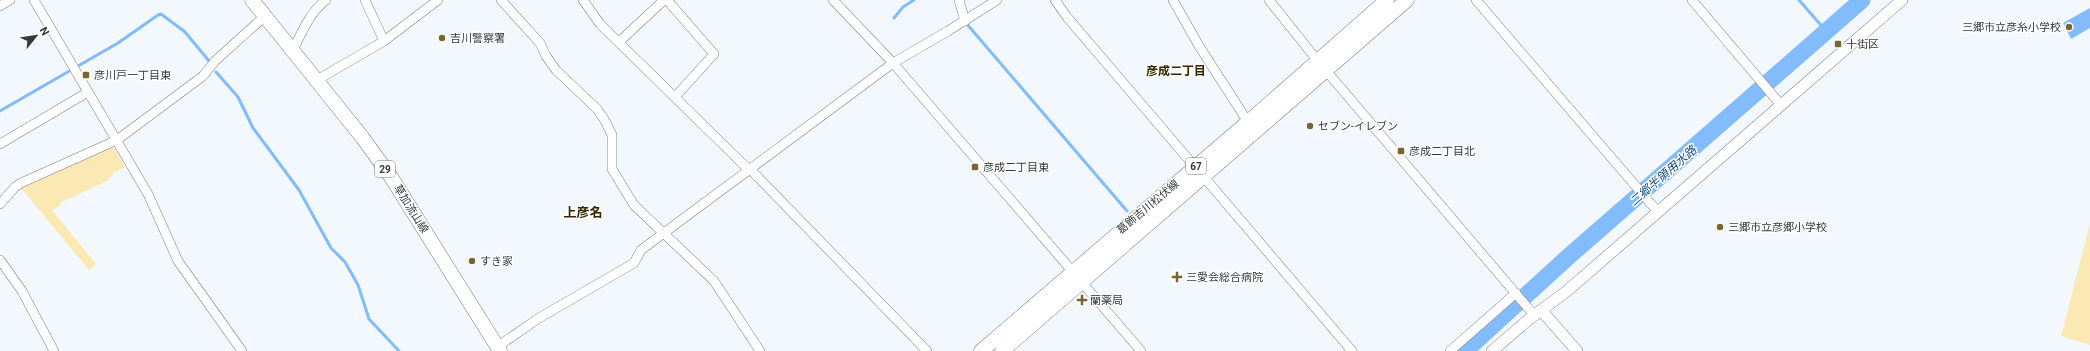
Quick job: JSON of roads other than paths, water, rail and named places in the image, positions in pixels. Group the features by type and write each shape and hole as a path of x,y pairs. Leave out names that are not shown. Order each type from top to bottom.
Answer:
{"main road":[{"name":"草加流山線","path":"252,0 362,137 391,177 499,349"},
{"name":"葛飾吉川松伏線","path":"1002,351 1082,282 1199,172 1322,65 1387,0"},
{"name":"葛飾吉川松伏線","path":"981,351 1072,271 1199,172 1248,122 1407,0"}],"street":[{"path":"0,6 10,0"},
{"path":"34,0 117,140 158,213 178,261 242,351"},
{"path":"292,50 317,7 326,0"},
{"path":"365,0 384,41"},
{"path":"317,80 384,41 438,0"},
{"path":"501,0 540,43 546,56 556,70 597,108 612,134 612,169 634,205 714,281 760,351"},
{"path":"583,0 600,24 750,170 927,351"},
{"path":"619,42 665,0 714,54 675,97"},
{"path":"833,0 893,63 1141,351"},
{"path":"959,0 965,21"},
{"path":"499,349 539,318 634,264 641,250 893,63 965,21 997,0"},
{"path":"1056,0 1067,17 1352,351"},
{"path":"1173,0 1199,46 1248,122"},
{"path":"1269,0 1322,65 1527,306 1538,312 1577,351"},
{"path":"1476,0 1658,212"},
{"path":"1692,0 1781,105"},
{"path":"1492,351 1538,312 1568,291 1902,0"},
{"path":"0,204 15,187 21,183 117,140 203,76 215,60 265,16"},
{"path":"0,144 88,92"},
{"path":"0,260 22,291 54,351"},
{"path":"1450,351 1518,295"}],"water":[{"path":"2090,8 2090,28 2071,39 2063,23"}],"waterway":[{"path":"894,18 903,7 914,0"},
{"path":"1799,0 1826,31"},
{"name":"二郷半領用水路","path":"1465,351 1568,257 1862,0"},
{"path":"0,111 118,43 161,14 185,32 209,61"},
{"path":"966,23 1127,211"},
{"path":"216,72 238,97 253,128 299,190 331,248 345,262 358,285 369,319 399,351"}],"place":[{"name":"三郷市立彦糸小学校","path":"2069,27"},
{"name":"吉川警察署","path":"442,38"},
{"name":"十街区","path":"1838,44"},
{"name":"彦川戸一丁目東","path":"86,75"},
{"name":"セブン-イレブン","path":"1310,126"},
{"name":"彦成二丁目北","path":"1401,151"},
{"name":"彦成二丁目東","path":"975,167"},
{"name":"三郷市立彦郷小学校","path":"1720,227"},
{"name":"すき家","path":"472,261"},
{"name":"三愛会総合病院","path":"1177,277"},
{"name":"蘭薬局","path":"1082,300"}],"district":[{"name":"彦成二丁目","path":"1176,71"},
{"name":"上彦名","path":"583,212"}]}
